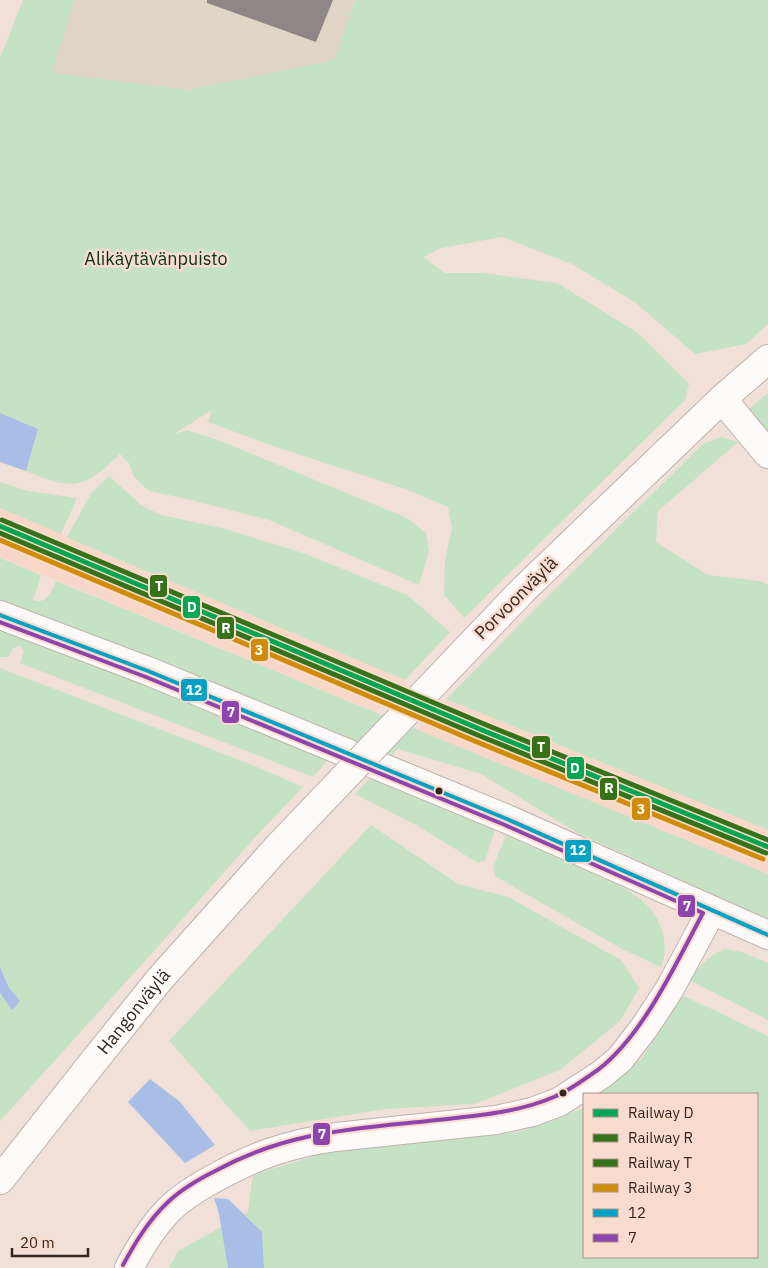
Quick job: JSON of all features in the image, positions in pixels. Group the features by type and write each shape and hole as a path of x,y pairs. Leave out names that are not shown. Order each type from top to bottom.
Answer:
{"main road":[{"name":"Porvoonväylä","path":"276,849 523,590 722,399 768,359"},
{"path":"722,399 768,454"},
{"path":"0,615 148,671 498,815 768,935"},
{"name":"Hangonväylä","path":"0,1180 159,980 276,849"},
{"path":"130,1268 142,1243 166,1213 195,1189 258,1156 309,1141 327,1138 496,1120 532,1112 559,1102 602,1074 620,1059 644,1028 669,990 712,910"}],"shaded area":[{"path":"74,0 355,0 334,60 188,90 51,73"},
{"path":"0,508 405,680 375,712 0,557"},
{"path":"446,699 768,830 768,874 416,730"}],"green space":[{"name":"Alikäytävänpuisto","path":"23,0 74,0 52,73 188,90 334,60 355,0 768,0 768,324 746,344 695,354 636,303 572,264 502,237 441,248 423,257 445,273 482,273 557,283 638,333 689,384 685,400 464,618 444,595 445,560 452,528 448,507 405,489 270,445 208,422 212,410 174,434 187,430 218,440 407,518 426,533 429,551 419,585 269,520 149,491 134,477 129,463 120,454 97,474 89,479 73,484 57,482 26,471 38,429 0,413 0,58"},
{"path":"768,393 768,439 747,411"},
{"path":"721,437 738,442 658,511 656,542 708,575 760,581 768,585 768,830 446,699 703,444"},
{"path":"109,476 141,505 161,515 222,528 303,553 407,595 450,632 405,680 67,537 92,492"},
{"path":"0,482 28,491 77,498 61,534 0,508"},
{"path":"0,558 41,575 33,600 42,601 45,599 56,581 768,874 768,919 576,832 481,774 398,749 392,755 0,599"},
{"path":"0,628 330,758 313,777 20,663 24,651 20,646 13,648 9,657 0,657"},
{"path":"0,668 250,764 303,787 259,833 0,1121 0,993 12,1010 9,988 0,967"},
{"path":"372,776 495,829 485,861 478,863 416,825 355,794"},
{"path":"371,825 458,884 508,897 621,960 639,988 620,1021 560,1070 475,1104 385,1109 250,1131 169,1041"},
{"path":"506,835 616,884 639,898 652,910 663,934 665,951 661,967 622,949 495,876 493,867"},
{"path":"725,949 742,952 768,963 768,1020 689,980 704,962"},
{"path":"682,995 768,1036 768,1268 169,1268 178,1251 248,1212 253,1175 320,1154 376,1146 518,1132 583,1108 583,1258 758,1258 758,1093 601,1093 642,1058"}],"water":[{"path":"0,413 38,429 26,471 0,462"},
{"path":"0,967 9,988 20,1001 12,1010 0,993"},
{"path":"150,1079 179,1101 215,1145 185,1163 128,1102"},
{"path":"214,1198 228,1199 262,1232 264,1268 228,1268 219,1214"}],"building":[{"path":"207,0 333,0 316,42 207,3"}],"rail line":[{"name":"T","path":"2,520 484,724 768,840"},
{"name":"D","path":"0,526 482,730 768,847"},
{"name":"R","path":"0,533 480,736 766,853"},
{"name":"3","path":"0,540 477,742 763,859"}],"transit line":[{"name":"12","path":"0,615 148,671 507,819 768,935"},
{"name":"7","path":"0,622 146,677 505,825 703,913 658,997 630,1037 599,1069 571,1088 539,1103 508,1111 320,1134 269,1147 243,1157 197,1181 172,1198 160,1210 137,1240 123,1265"}]}
